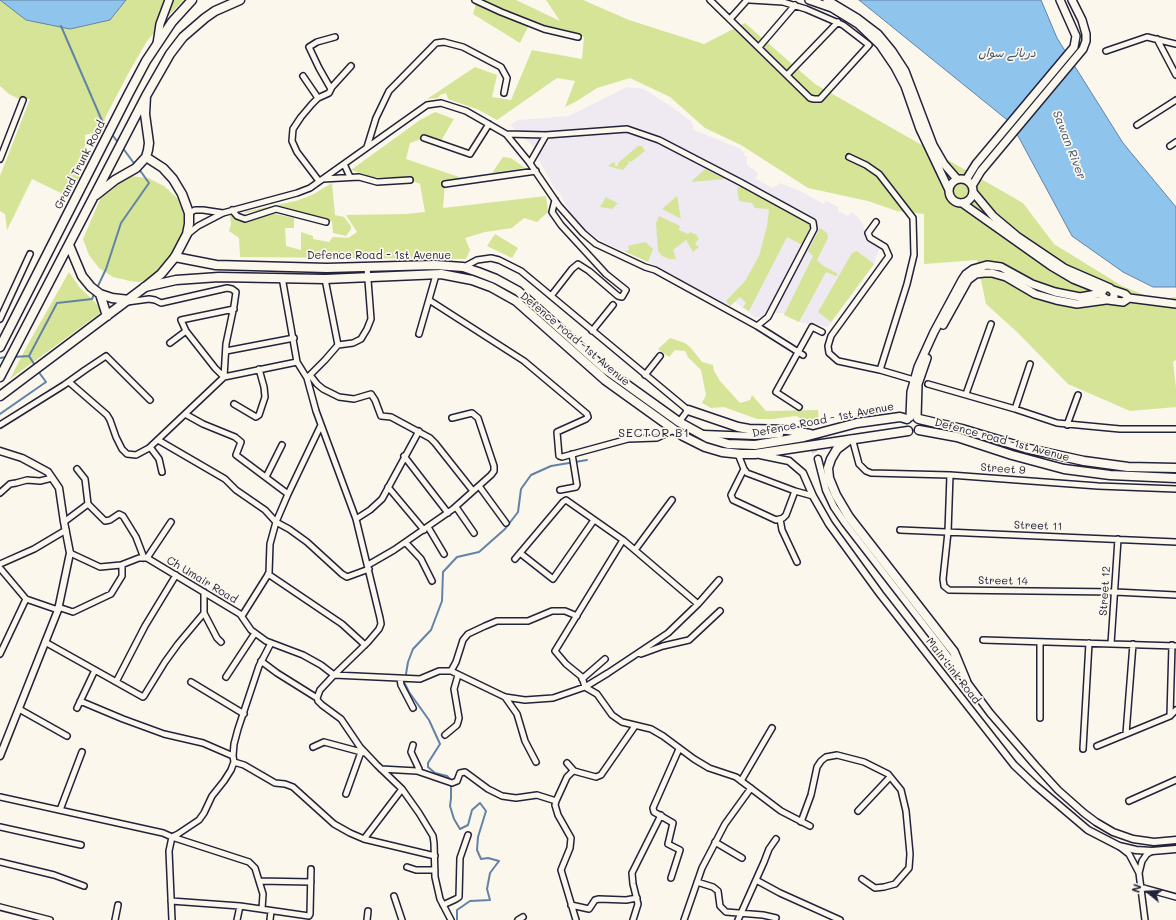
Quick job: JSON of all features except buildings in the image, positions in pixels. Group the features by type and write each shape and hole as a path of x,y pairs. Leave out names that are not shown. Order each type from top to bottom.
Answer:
{"main road":[{"path":"157,44 160,24 169,0"},
{"name":"Grand Trunk Road","path":"0,347 114,122 157,44 172,22 192,0"},
{"path":"215,11 223,0"},
{"path":"0,377 146,96 170,54 193,28 215,11 240,0"},
{"path":"810,0 832,8 858,24 880,45 895,67 905,86 920,129 953,200 962,203 1025,249 1060,272 1107,290 1126,294 1129,298 1176,304"},
{"path":"827,0 857,18 878,34 892,50 905,71 933,145 944,164 958,179"},
{"path":"966,180 976,164 1074,47 1076,36 1060,0"},
{"path":"962,203 969,199 981,171 1083,49 1086,41 1086,34 1082,20 1072,0"},
{"path":"94,197 106,186 141,164 146,157 149,143 145,114 146,96"},
{"path":"0,396 145,287 161,274 175,258 187,234 189,213 182,194 173,179 163,168 146,157"},
{"path":"949,190 952,182 958,179 966,180 993,216 1018,237 1064,268 1107,290 1114,297 1108,300"},
{"path":"69,245 82,276 91,287 100,294 127,301"},
{"name":"Defence Road - 1st Avenue","path":"175,258 216,265 327,268 435,265 463,268 496,279 518,291 606,368 679,422 699,433 728,444 743,446 804,437 857,423 900,417 913,418 956,428 1025,448 1084,461 1128,467 1176,468"},
{"path":"913,418 910,400 918,367 958,286 966,274 973,269 987,265 1001,267 1032,284 1055,292 1080,297 1107,290"},
{"path":"908,431 905,424 913,418 918,384 936,338 968,280 976,274 984,272 998,275 1035,294 1076,304 1108,300 1123,302 1129,298"},
{"name":"Defence road -1st Avenue","path":"145,287 176,280 212,277 282,277 325,279 441,274 472,280 491,287 516,301 605,380 674,430 704,447 738,454 754,454 908,431 913,433 919,430 957,437 1012,456 1064,469 1110,475 1176,478"},
{"path":"1107,290 1102,296 1108,300"},
{"path":"100,294 107,316"},
{"path":"688,410 738,427 788,430 817,434"},
{"name":"Defence road -1st Avenue","path":"913,418 921,424 919,430"},
{"path":"851,439 837,449 828,468 829,478 836,495 849,517 954,652 966,681"}],"street":[{"path":"475,0 544,29 578,37"},
{"path":"710,0 810,98 820,99 869,45 838,22 795,5 783,2 748,0 730,19"},
{"path":"759,47 795,5"},
{"path":"788,75 838,22"},
{"path":"331,89 309,46 335,37"},
{"path":"1106,51 1147,37 1176,44"},
{"path":"1157,39 1176,74"},
{"path":"367,147 376,118 389,91 436,43 444,42 463,47 501,67 507,78 504,93"},
{"path":"320,180 297,152 292,141 293,129 301,116 318,98 329,94 331,89 351,66"},
{"path":"303,76 318,98"},
{"path":"0,159 23,100"},
{"path":"1137,125 1176,100"},
{"path":"187,234 198,226 223,213 297,193 310,188 427,105 441,103 466,111 506,134 530,163 572,222 596,244 644,267 655,270 757,326 803,355"},
{"path":"424,138 470,154 489,124"},
{"path":"506,134 546,135 627,129 659,140 814,222 814,229 768,317 757,326"},
{"path":"530,163 546,135"},
{"path":"1170,146 1176,142"},
{"path":"849,157 866,165 879,174 913,218 914,235 912,262 907,284 880,370"},
{"path":"344,164 350,177"},
{"path":"445,184 536,171"},
{"path":"320,180 350,177 377,182 410,180"},
{"path":"551,296 572,269 578,264 589,271 618,296 622,297 626,290 606,274 562,225 552,212 555,200"},
{"path":"232,210 237,216 245,219 276,209 326,222"},
{"path":"189,213 195,210 223,213"},
{"path":"876,222 868,233 870,238 885,247 889,256 831,336 828,346 829,353 838,361 880,370 914,380"},
{"path":"0,319 30,254"},
{"path":"463,268 477,260 491,258 499,260 521,271 688,410 679,422"},
{"path":"308,377 326,360 338,345 353,343 361,339 367,329 371,319 367,267"},
{"path":"419,334 436,275"},
{"path":"282,277 294,338 297,362 308,377 323,389 339,397 354,399 369,393 371,394 381,416 391,417 419,432 435,443 473,491"},
{"path":"325,279 338,345"},
{"path":"127,301 149,299 161,303 227,288 236,292 226,350 224,377"},
{"path":"429,300 524,362 587,414 588,417 586,419 557,432 558,455 573,460 628,440 657,438 674,430"},
{"path":"592,331 613,305"},
{"path":"224,377 215,368 186,331 181,320 234,309"},
{"path":"966,394 991,324"},
{"path":"800,407 776,392 812,327 822,332"},
{"path":"170,343 186,331"},
{"path":"226,350 294,338"},
{"path":"0,425 69,382 106,356 150,400"},
{"path":"645,375 660,356"},
{"path":"69,382 107,415 122,449 127,454 136,455 158,440 224,377 297,362"},
{"path":"1015,409 1030,364"},
{"path":"234,404 256,417 259,415 265,397 259,369"},
{"path":"308,377 321,425 356,519 381,624 372,638 320,690 317,698"},
{"path":"928,384 1067,425 1120,429 1176,429"},
{"path":"1067,425 1078,395"},
{"path":"158,440 224,479 236,490 265,510 276,522 307,542 347,577 368,567 406,543 448,513 494,471 494,466 478,418 472,413 452,418"},
{"path":"185,414 203,424 235,437 241,442 236,455 288,494"},
{"path":"242,616 268,574 270,544 276,522 321,425"},
{"path":"356,519 378,504 419,432"},
{"path":"699,433 755,436 780,434"},
{"name":"Street 9","path":"851,439 859,464 866,471 871,473 950,475 1098,486 1176,489"},
{"path":"266,478 282,445"},
{"path":"150,446 160,459 162,472"},
{"path":"0,451 22,458 48,472 59,488 70,553 58,608 0,756"},
{"path":"738,454 747,473 795,491 813,496"},
{"name":"Main Link Road","path":"754,454 777,458 789,462 802,473 829,524 880,594 1014,765 1035,785 1088,830 1119,846 1136,850 1152,851 1176,849"},
{"path":"404,456 448,513"},
{"name":"Main Link Road","path":"818,459 826,490 838,512 990,713 1058,790 1090,818 1113,832 1133,839 1154,842 1176,840"},
{"path":"560,490 576,486 577,478 573,460"},
{"path":"77,469 85,479 88,504 105,521 110,520 117,514 123,516 136,537 145,558"},
{"path":"744,469 731,495 732,500 776,520 786,515 795,491"},
{"name":"Street 14","path":"950,475 944,586 949,590 1115,592 1176,595"},
{"path":"0,493 10,484 16,482 27,480 40,481 52,478"},
{"path":"479,486 506,523"},
{"path":"388,487 426,528 444,554"},
{"path":"515,559 566,500 623,540 698,604"},
{"path":"635,550 672,500"},
{"path":"64,522 88,504"},
{"path":"456,507 474,533"},
{"path":"780,519 782,530 797,562"},
{"path":"520,553 553,579 594,520"},
{"path":"145,558 171,522"},
{"path":"0,564 34,549 66,530"},
{"name":"Street 11","path":"900,530 1176,542"},
{"name":"Street 12","path":"1111,644 1118,539"},
{"path":"623,540 555,652 566,664 582,677 585,687 597,694 612,715 622,722 652,729 679,749 709,768 736,777 781,811 810,826"},
{"path":"406,543 421,560 432,581"},
{"path":"70,553 100,567 122,565 139,558 145,558"},
{"name":"Ch Umair Road","path":"145,558 176,575 242,616 254,633 271,643 303,655 321,665 334,675"},
{"path":"0,568 26,599 72,612 112,594 122,576 122,565"},
{"path":"268,574 342,624 365,645"},
{"path":"116,682 145,626 176,575"},
{"path":"334,675 420,679 439,671 451,671 505,697 525,700 553,698 585,687 668,633 698,604 719,580"},
{"path":"204,592 204,613 217,638 221,642"},
{"path":"0,654 26,599"},
{"path":"451,671 456,662 463,640 468,634 490,624 500,620 528,621 552,611 565,611 577,616"},
{"path":"634,656 663,646 690,640 720,611"},
{"path":"45,642 143,697 165,662 204,613"},
{"path":"226,677 254,633"},
{"path":"984,640 1174,646 1170,716"},
{"path":"1040,642 1040,718"},
{"path":"172,920 169,851 172,837 199,820 212,796 224,781 234,759 234,744 262,661 271,643"},
{"path":"1083,749 1089,643"},
{"path":"1126,734 1133,644"},
{"path":"582,679 605,659"},
{"path":"262,661 317,698 322,705 341,719 363,752 402,789 433,836 435,877 440,899 451,920"},
{"path":"77,708 95,670"},
{"path":"445,735 457,725 458,722 454,689 458,675"},
{"path":"400,679 401,685 413,708"},
{"path":"191,682 244,714"},
{"path":"505,697 517,714 525,741 536,762"},
{"path":"80,701 164,734 203,743 234,759 274,783 285,784 293,787 334,824 364,839 434,856"},
{"path":"19,709 67,736"},
{"path":"1097,746 1170,716 1176,710"},
{"path":"567,763 574,771 596,777 601,775 635,726"},
{"path":"741,781 772,728"},
{"path":"313,747 324,742 363,752"},
{"path":"413,745 412,752 418,769 417,771"},
{"path":"671,878 680,850 668,844 674,823 654,812 653,808 679,749"},
{"path":"60,810 82,752"},
{"path":"346,794 363,752"},
{"path":"801,822 811,795 817,767 826,757 837,755 864,762 888,774 902,790 906,811 910,854 909,868 896,884 884,887 875,888 862,879"},
{"path":"382,769 417,771 451,783 457,780 460,773 465,772 488,789 502,796 516,798 537,795 556,801"},
{"path":"574,771 567,777 555,805 558,815 570,838 570,848 561,870 576,920"},
{"path":"858,811 890,777"},
{"path":"1129,801 1176,780"},
{"path":"684,920 702,868 715,842 725,824 750,788"},
{"path":"364,839 402,789"},
{"path":"0,797 163,833 249,862 255,868 263,894 262,909"},
{"path":"633,920 638,904 633,884 632,872 661,815"},
{"path":"0,827 81,845"},
{"path":"443,905 459,896 460,858 468,835"},
{"path":"738,920 768,849 776,839"},
{"path":"715,842 742,858"},
{"path":"1119,846 1129,854 1139,873"},
{"path":"1145,920 1139,873 1142,860 1152,851"},
{"path":"0,862 54,875 84,886"},
{"path":"407,867 416,870 434,870"},
{"path":"171,901 240,906 309,916 311,869"},
{"path":"756,880 780,893 840,920"},
{"path":"259,881 311,882"},
{"path":"697,882 713,887 718,891 720,906 726,912 763,915 776,918"},
{"path":"1140,887 1176,897"},
{"path":"394,896 402,920"},
{"path":"571,905 589,909 595,900 599,899 626,900 637,898"},
{"path":"115,920 118,905"},
{"path":"237,920 240,906"},
{"path":"0,907 50,920"},
{"path":"270,920 271,911"},
{"path":"367,920 368,911"}],"shaded area":[{"path":"627,87 644,89 692,122 694,130 741,149 741,151 745,152 743,155 747,157 747,165 758,173 756,179 773,188 780,183 800,191 824,204 826,201 838,207 838,211 848,216 852,212 859,218 867,237 880,246 874,264 828,327 799,322 782,313 756,318 735,302 730,306 723,304 648,262 607,244 585,230 572,216 539,160 536,149 510,125 518,120 569,116"}],"green space":[{"path":"0,0 184,0 147,41 105,118 103,130 85,135 85,147 92,153 84,166 76,163 72,172 80,177 70,191 65,195 32,179 7,230 5,214 0,211 0,176 30,99 19,99 9,94 0,86"},
{"path":"477,0 516,0 560,21 546,0 583,0 629,20 704,44 745,23 815,84 1023,203 1054,244 1122,286 1157,300 1176,297 1176,360 1173,362 1176,388 1176,407 1130,411 1068,384 1016,331 986,304 977,260 924,264 924,214 897,211 868,201 808,188 741,145 705,128 670,97 630,78 597,88 565,107 575,81 557,78 497,120 479,110 448,99 446,93 440,95 438,98 427,99 475,67 497,75 492,97 511,100 532,50 582,59 584,37 530,23 520,43 473,14"},
{"path":"435,112 454,119 439,144 424,138 410,143 406,159 468,180 445,184 443,208 546,196 548,212 537,222 524,218 512,228 485,232 465,238 470,250 466,259 240,257 239,238 229,231 231,224 230,215 234,214 245,221 275,214 294,218 294,228 285,228 286,246 301,250 301,232 313,236 313,239 329,242 333,237 348,238 357,232 346,215 406,214 425,212 420,184 410,180 390,177 372,177 351,170 420,120"},
{"path":"638,146 642,146 645,151 631,162 628,161 629,163 623,170 608,166 614,162 615,166 618,166 618,163"},
{"path":"503,157 511,158 525,168 492,173"},
{"path":"705,169 725,179 691,182"},
{"path":"130,176 148,178 164,186 177,198 184,214 183,229 179,244 173,256 146,280 139,282 113,277 99,268 89,255 83,239 101,197 110,188"},
{"path":"332,183 335,215 344,217 351,226 351,229 346,236 333,233 332,222 328,219 275,207 244,212 296,201 312,195"},
{"path":"741,187 811,224 802,245 787,237 749,311 743,307 746,303 740,297 730,306 726,301 745,281 759,256 767,226 769,209 755,208 752,203 739,201 737,188"},
{"path":"677,196 681,219 662,209"},
{"path":"606,197 619,204 612,209 600,207"},
{"path":"659,216 680,226 679,230 688,234 690,232 697,235 699,238 695,244 699,247 693,252 686,240 673,250 676,259 670,259 662,256 658,251 656,223"},
{"path":"820,228 827,233 828,238 817,260 822,265 838,274 836,276 826,272 799,322 784,315 813,256 808,251"},
{"path":"495,234 518,248 512,258 487,246"},
{"path":"645,242 653,249 648,262 624,251 629,250 628,246"},
{"path":"857,251 874,264 831,322 818,312 852,253"},
{"path":"69,272 80,288 101,310 99,314 10,379 27,346"},
{"path":"670,338 685,343 702,362 713,365 714,371 720,381 740,403 750,400 752,395 766,411 818,410 819,421 815,425 796,416 773,419 757,419 724,407 711,408 702,403 706,395 701,370 688,357 685,351 675,350 669,357 658,349"}],"water":[{"path":"0,0 126,0 110,20 70,29 26,20"},
{"name":"دریائے سواں","path":"859,0 1041,0 1057,38 1123,143 1176,207 1176,287 1153,287 1123,272 1072,236 1011,123"}],"waterway":[{"path":"61,26 103,123 108,129"},
{"path":"111,133 119,144"},
{"path":"122,147 136,166"},
{"path":"97,288 106,269 121,223 149,183 139,169"},
{"path":"36,367 29,356 57,303 92,299 95,292"},
{"path":"13,357 29,356"},
{"path":"0,358 7,357"},
{"path":"0,414 46,382 38,371"},
{"path":"406,674 408,662 413,649 431,630 442,601 443,572 457,557 479,552 505,529 518,512 521,489 531,475 551,466 587,460"},
{"path":"405,684 429,720 440,744 428,763 428,767 435,773 447,776 451,780 450,806 454,819 460,829 468,825 472,810 480,803 486,811 478,837 477,850 481,859 488,858 499,861 490,873 487,889 490,900 470,901 457,910 457,920"}],"tunnel":[{"path":"780,434 798,436 803,439 813,448 818,459"}],"district":[{"name":"SECTOR B1","path":"654,433"}],"water label":[{"name":"Sawan River","path":"1069,145"}]}
